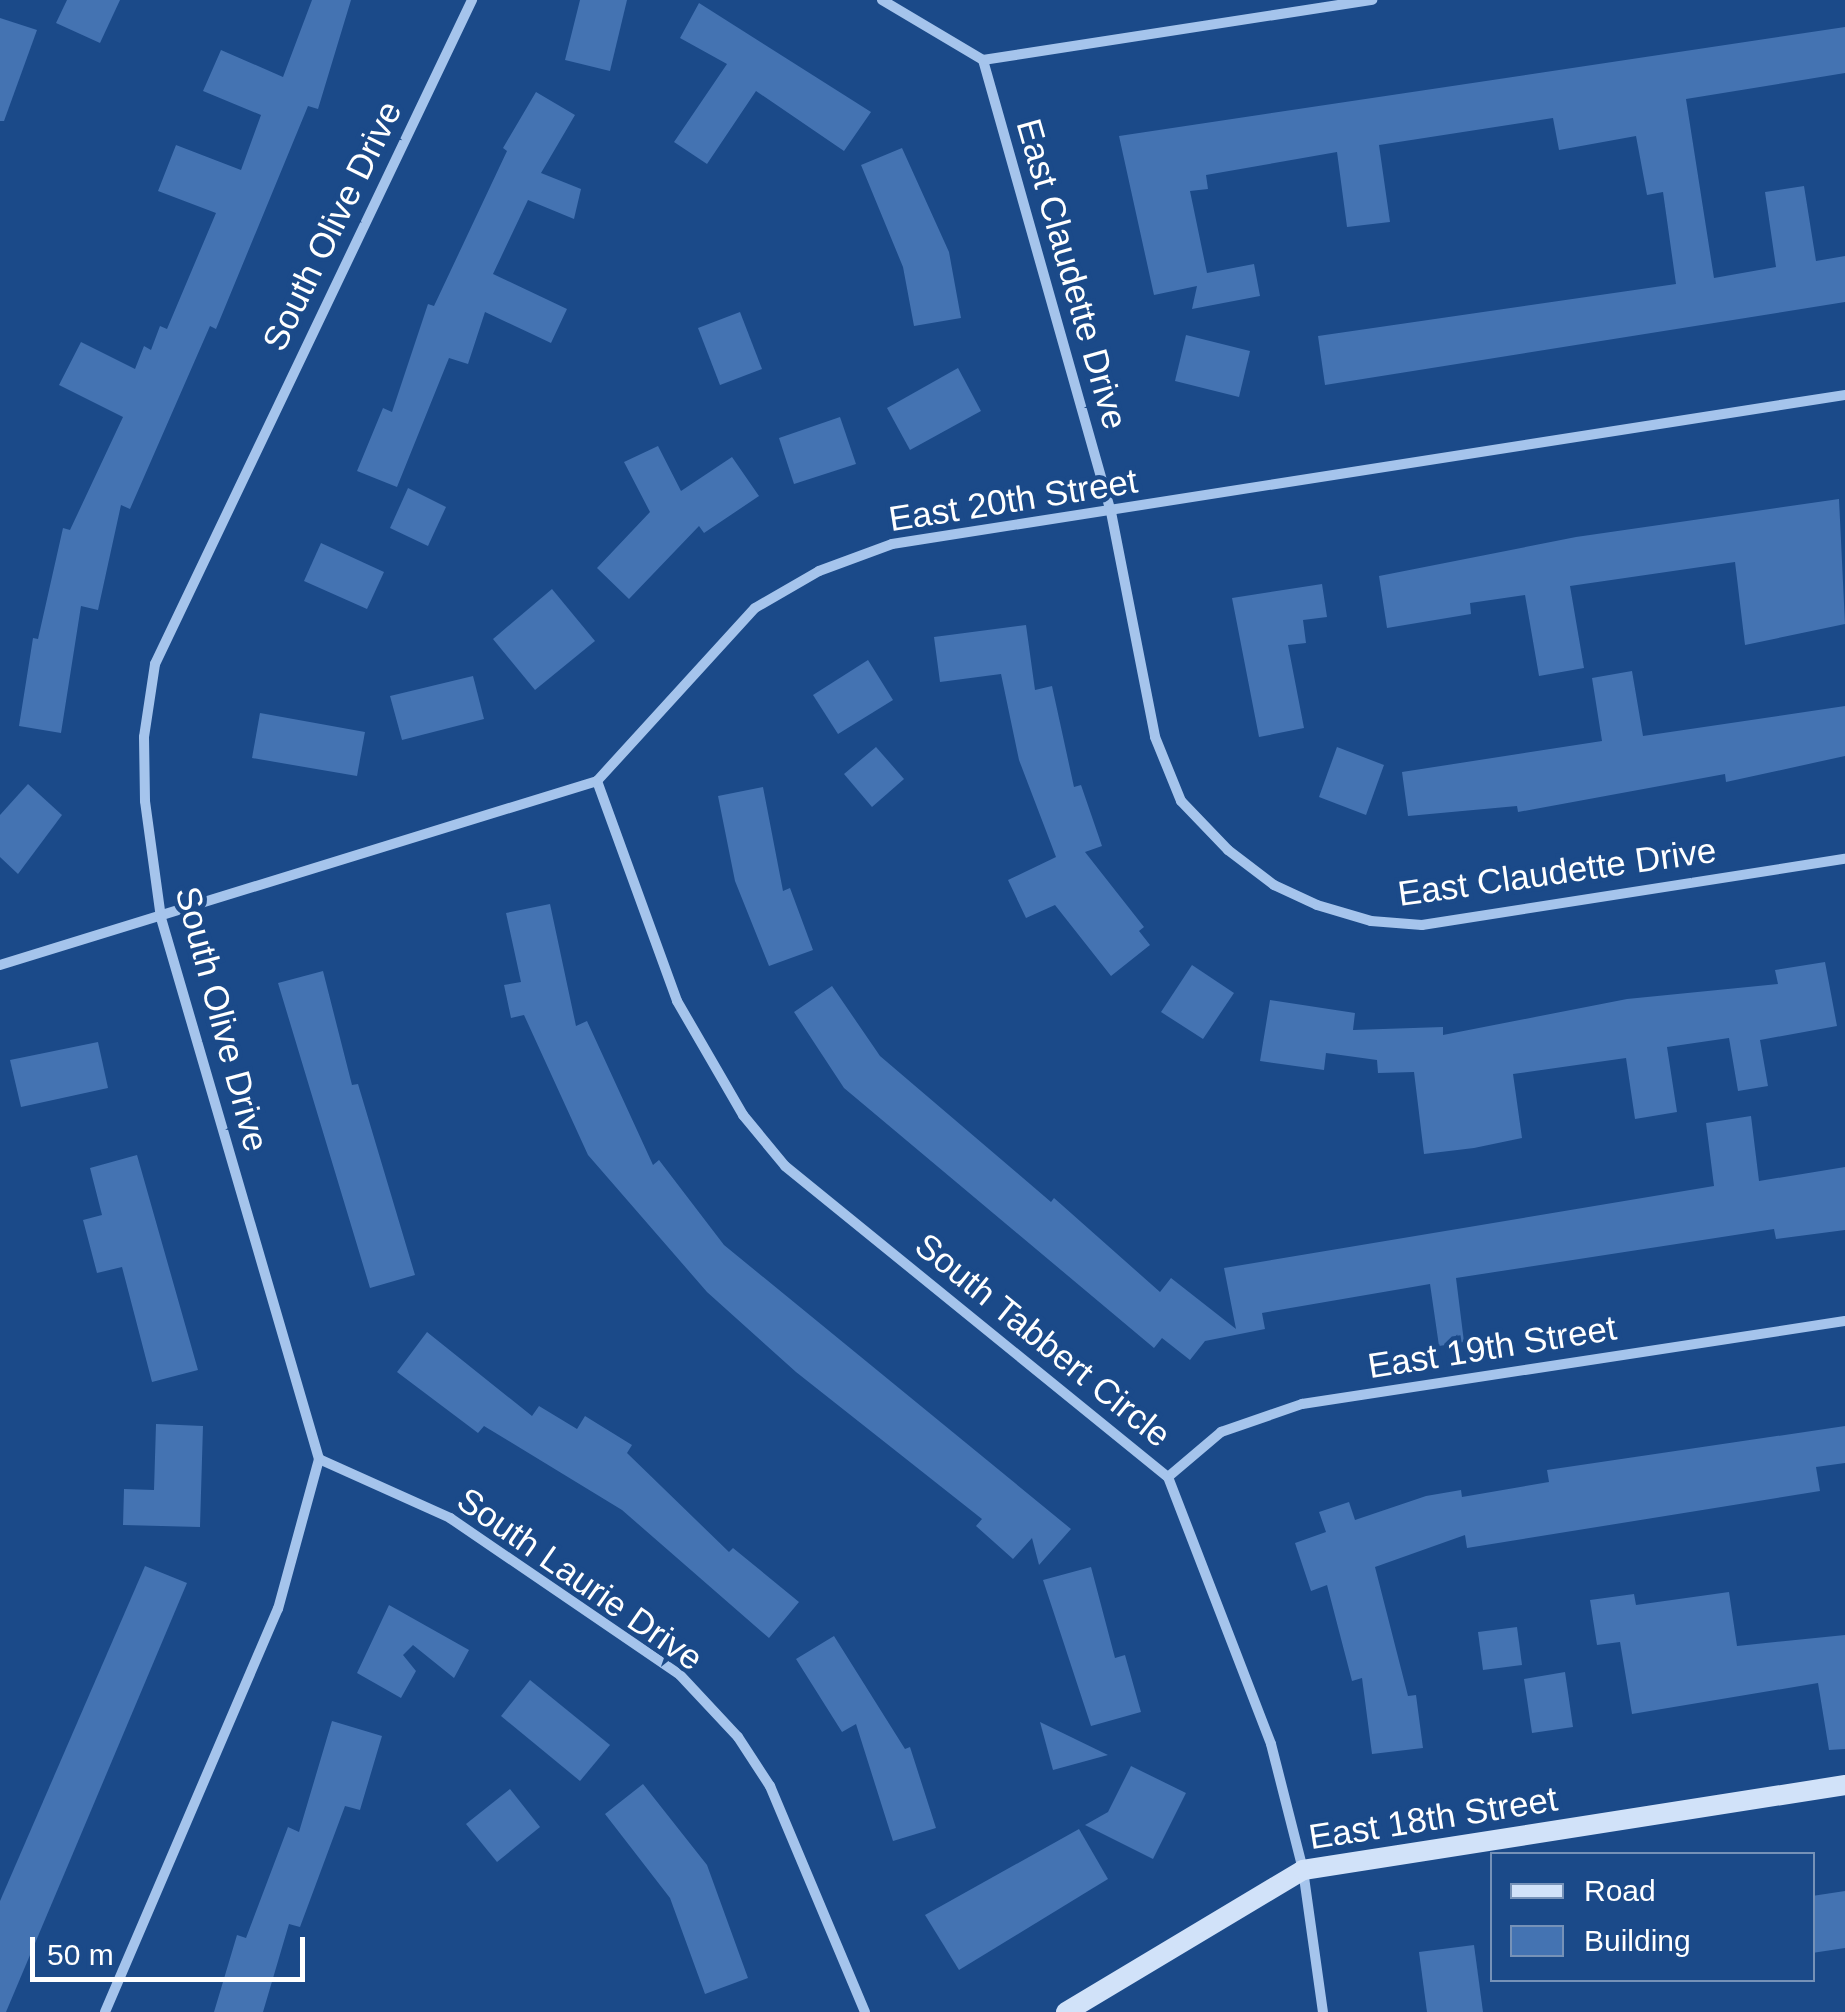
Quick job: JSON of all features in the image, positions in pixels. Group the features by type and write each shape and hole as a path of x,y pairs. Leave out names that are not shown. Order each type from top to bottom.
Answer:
{"street":[{"name":"South Olive Drive","path":"319,1459 161,918 145,801 144,737 155,664 472,0"},
{"path":"882,0 982,60 1372,0"},
{"name":"East Claudette Drive","path":"982,60 1111,512 1155,737 1181,800 1274,885 1371,922 1422,925 1845,859"},
{"name":"East 20th Street","path":"597,781 754,608 819,571 892,544 1845,395"},
{"path":"0,965 597,781"},
{"name":"South Tabbert Circle","path":"597,781 677,1001 711,1066 785,1166 1168,1478 1272,1744 1303,1870 1323,2012"},
{"name":"East 19th Street","path":"1168,1478 1221,1432 1302,1404 1845,1322"},
{"path":"106,2012 278,1609 319,1459"},
{"name":"South Laurie Drive","path":"319,1459 450,1518 680,1675 738,1738 770,1786 865,2012"},
{"name":"East 18th Street","path":"1066,2012 1303,1870 1845,1785"}],"building":[{"path":"67,0 120,0 100,43 56,23"},
{"path":"312,0 351,0 318,109 308,106 216,329 210,326 130,509 121,505 98,610 81,606 61,733 19,726 33,638 38,639 63,528 70,530 123,417 59,385 81,342 135,369 144,346 151,350 160,326 167,329 216,213 158,191 176,145 241,170 261,115 203,91 221,50 283,77"},
{"path":"580,0 627,0 610,71 565,60"},
{"path":"699,3 871,112 844,151 756,91 707,164 674,142 727,64 680,38"},
{"path":"0,18 37,30 4,121 0,121"},
{"path":"1845,27 1845,73 1686,99 1714,278 1776,267 1765,192 1804,186 1816,261 1845,256 1845,302 1325,385 1318,336 1676,284 1663,192 1647,195 1636,136 1559,150 1553,118 1379,145 1390,222 1347,227 1337,152 1206,175 1208,189 1190,191 1207,273 1254,264 1260,296 1192,309 1197,286 1154,295 1119,136"},
{"path":"536,92 575,115 541,173 581,189 574,219 528,200 493,274 567,309 551,343 485,312 468,364 449,358 397,487 357,471 383,408 392,412 428,304 434,306 507,151 503,148"},
{"path":"902,148 949,252 961,318 914,326 903,267 861,165"},
{"path":"740,312 762,369 720,385 698,328"},
{"path":"1186,335 1250,351 1239,397 1175,381"},
{"path":"958,368 981,411 910,450 887,408"},
{"path":"840,417 856,464 794,484 779,438"},
{"path":"658,446 681,491 732,457 759,496 704,533 699,526 629,599 597,568 650,512 624,462"},
{"path":"408,488 446,507 428,546 390,528"},
{"path":"1839,499 1845,624 1745,645 1735,562 1570,586 1584,668 1539,676 1525,595 1470,603 1471,614 1387,628 1379,576 1576,537"},
{"path":"321,543 384,572 367,609 304,581"},
{"path":"1322,584 1327,617 1303,620 1306,643 1288,645 1304,728 1259,737 1232,598"},
{"path":"552,589 595,641 535,690 493,639"},
{"path":"1026,625 1035,690 1052,686 1074,787 1081,785 1102,846 1085,852 1144,927 1139,931 1150,945 1111,976 1055,905 1026,918 1008,880 1056,857 1019,760 1001,674 940,682 934,637"},
{"path":"868,660 893,700 838,734 813,695"},
{"path":"1632,671 1643,736 1845,706 1845,756 1726,782 1725,774 1518,812 1517,806 1408,816 1402,772 1602,741 1592,678"},
{"path":"473,676 484,719 402,740 390,696"},
{"path":"260,713 365,732 357,776 252,758"},
{"path":"876,747 904,779 872,807 844,774"},
{"path":"1337,747 1384,765 1366,815 1319,797"},
{"path":"28,784 62,815 18,874 0,857 0,815"},
{"path":"763,787 783,891 790,888 813,950 769,966 735,881 718,796"},
{"path":"550,904 576,1026 587,1021 653,1165 659,1160 724,1245 1071,1529 1039,1565 1032,1538 1013,1559 976,1526 982,1519 796,1372 707,1292 588,1155 524,1015 511,1018 504,985 521,982 506,913"},
{"path":"1825,962 1837,1026 1760,1040 1768,1086 1738,1091 1729,1038 1667,1047 1677,1112 1635,1119 1626,1058 1513,1074 1522,1138 1474,1148 1424,1154 1414,1072 1378,1073 1377,1060 1326,1053 1324,1070 1260,1061 1270,1000 1355,1013 1353,1030 1443,1027 1443,1035 1627,999 1778,984 1775,970"},
{"path":"1192,965 1234,993 1203,1039 1161,1012"},
{"path":"323,971 352,1085 358,1084 415,1275 370,1288 278,983"},
{"path":"832,986 880,1056 1051,1202 1054,1198 1160,1292 1171,1278 1236,1329 1224,1268 1714,1186 1706,1123 1751,1116 1759,1181 1845,1167 1845,1230 1776,1239 1774,1229 1456,1278 1464,1342 1439,1346 1430,1284 1262,1313 1265,1329 1205,1341 1190,1360 1162,1338 1154,1348 844,1088 794,1012"},
{"path":"98,1042 108,1088 21,1107 10,1060"},
{"path":"137,1155 198,1370 152,1382 122,1267 97,1273 83,1220 102,1215 90,1168"},
{"path":"427,1332 532,1416 539,1406 577,1429 585,1416 632,1445 627,1453 729,1552 733,1548 799,1602 769,1638 622,1510 484,1426 478,1433 397,1372"},
{"path":"156,1424 203,1426 200,1527 123,1525 124,1489 154,1490"},
{"path":"1845,1426 1845,1463 1816,1467 1820,1491 1467,1548 1465,1535 1375,1567 1408,1696 1416,1695 1423,1748 1372,1754 1362,1678 1352,1681 1327,1585 1311,1591 1295,1543 1326,1532 1319,1512 1349,1502 1355,1520 1426,1496 1461,1490 1462,1497 1549,1482 1547,1470"},
{"path":"145,1566 187,1583 6,2012 0,2012 0,1901"},
{"path":"1091,1567 1115,1658 1125,1655 1141,1712 1091,1726 1043,1580"},
{"path":"1729,1592 1737,1646 1845,1635 1845,1749 1829,1750 1818,1683 1632,1714 1620,1642 1597,1645 1590,1600 1634,1594 1636,1605"},
{"path":"389,1605 469,1650 454,1678 413,1645 403,1655 416,1671 401,1698 357,1673"},
{"path":"1517,1627 1522,1665 1483,1670 1478,1632"},
{"path":"834,1636 905,1749 910,1747 936,1828 893,1841 856,1724 842,1732 796,1659"},
{"path":"1565,1672 1573,1727 1532,1733 1524,1679"},
{"path":"530,1680 610,1745 580,1781 501,1716"},
{"path":"332,1721 382,1736 360,1810 345,1806 300,1927 289,1924 263,2012 214,2012 237,1935 246,1938 288,1827 299,1832"},
{"path":"1040,1722 1108,1755 1053,1770"},
{"path":"1131,1766 1186,1793 1153,1859 1085,1825 1108,1812"},
{"path":"643,1784 707,1865 748,1978 705,1994 670,1898 605,1814"},
{"path":"510,1789 540,1827 497,1862 466,1824"},
{"path":"1079,1829 1108,1879 959,1970 925,1915"},
{"path":"1845,1891 1845,1948 1815,1953 1815,1896"},
{"path":"1474,1945 1483,2012 1427,2012 1419,1952"}]}
